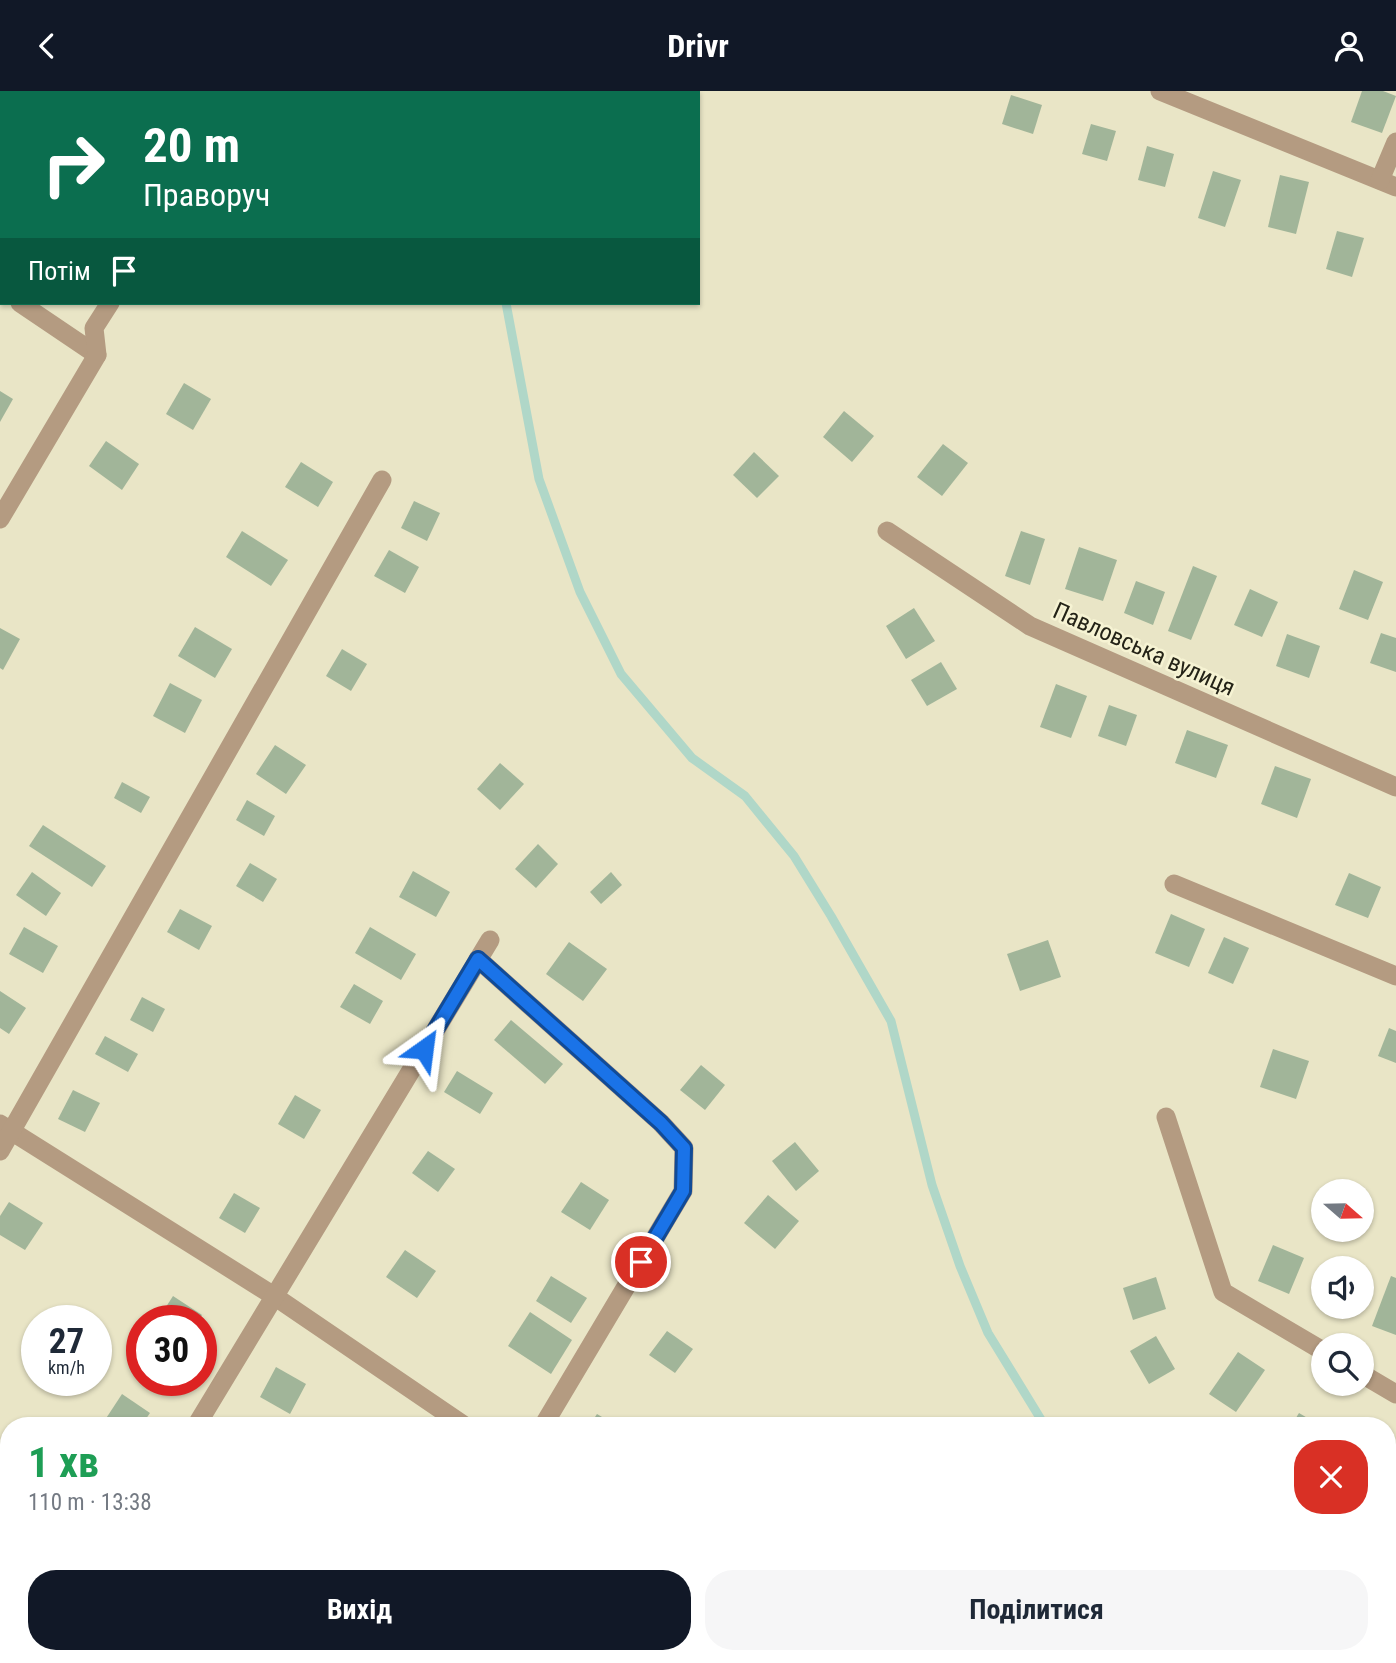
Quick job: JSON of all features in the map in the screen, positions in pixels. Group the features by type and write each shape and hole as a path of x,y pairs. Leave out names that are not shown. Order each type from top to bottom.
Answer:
{"street":[{"path":"1160,91 1388,183 1396,142"},
{"path":"23,305 97,355"},
{"path":"0,519 97,355 94,328 109,305"},
{"path":"0,1151 6,1127 382,481"},
{"name":"Павловська вулиця","path":"887,531 1030,626 1396,787"},
{"path":"1174,884 1396,976"},
{"path":"201,1417 490,940"},
{"path":"478,959 661,1123 684,1148 683,1191 548,1417"},
{"path":"1166,1117 1223,1292 1311,1344"},
{"path":"6,1127 274,1296 452,1417"},
{"path":"1374,1381 1396,1394"}],"building":[{"path":"1362,91 1383,91 1396,96 1382,133 1351,122"},
{"path":"1011,95 1042,105 1033,134 1002,124"},
{"path":"1091,124 1116,131 1107,161 1082,154"},
{"path":"1147,146 1174,154 1165,187 1138,180"},
{"path":"1213,171 1241,180 1225,227 1198,218"},
{"path":"1280,175 1309,182 1296,234 1268,227"},
{"path":"1337,231 1364,238 1352,277 1326,269"},
{"path":"184,383 211,399 193,430 166,414"},
{"path":"0,391 13,399 0,422"},
{"path":"844,411 874,436 852,462 823,437"},
{"path":"106,441 139,464 122,490 89,466"},
{"path":"943,444 968,463 942,496 917,477"},
{"path":"754,452 779,476 757,498 733,475"},
{"path":"301,462 333,482 318,507 285,487"},
{"path":"414,501 440,513 427,541 401,528"},
{"path":"242,531 288,560 271,586 226,557"},
{"path":"1021,531 1045,539 1030,585 1005,576"},
{"path":"1079,547 1117,560 1103,601 1065,589"},
{"path":"389,550 419,567 405,593 374,576"},
{"path":"1193,566 1217,576 1191,640 1168,631"},
{"path":"1354,570 1383,582 1368,620 1339,609"},
{"path":"1136,581 1165,592 1153,625 1124,613"},
{"path":"1250,589 1278,602 1262,637 1234,625"},
{"path":"914,608 935,641 906,659 886,626"},
{"path":"195,627 232,649 215,678 178,656"},
{"path":"0,628 20,639 3,670 0,668"},
{"path":"1381,633 1396,638 1396,672 1370,663"},
{"path":"1287,634 1320,646 1309,678 1276,666"},
{"path":"342,649 367,664 351,691 326,676"},
{"path":"941,662 957,689 927,706 911,680"},
{"path":"170,683 202,700 185,733 153,716"},
{"path":"1056,684 1087,696 1071,738 1040,727"},
{"path":"1109,705 1137,715 1126,746 1098,736"},
{"path":"1187,730 1228,745 1216,778 1175,763"},
{"path":"275,745 306,765 286,794 256,774"},
{"path":"500,763 524,784 500,810 477,789"},
{"path":"1275,766 1311,779 1297,818 1261,804"},
{"path":"122,782 150,797 141,813 114,798"},
{"path":"247,800 275,816 264,836 236,820"},
{"path":"43,825 106,866 92,887 29,846"},
{"path":"538,844 558,864 536,888 515,869"},
{"path":"250,863 277,879 263,902 236,886"},
{"path":"413,871 450,892 436,917 399,897"},
{"path":"32,872 61,893 46,916 16,895"},
{"path":"611,872 622,885 601,904 590,892"},
{"path":"1349,873 1381,887 1368,918 1335,905"},
{"path":"180,909 212,926 199,950 167,932"},
{"path":"1171,914 1205,929 1189,967 1155,953"},
{"path":"24,927 58,946 43,973 9,954"},
{"path":"370,927 416,954 401,980 355,953"},
{"path":"1224,937 1249,948 1233,984 1208,973"},
{"path":"1048,940 1061,977 1020,991 1007,954"},
{"path":"569,942 607,969 583,1001 546,974"},
{"path":"354,984 383,1001 370,1024 340,1007"},
{"path":"0,991 26,1008 9,1034 0,1028"},
{"path":"142,997 165,1009 153,1032 130,1020"},
{"path":"511,1020 563,1064 545,1084 494,1040"},
{"path":"1389,1028 1396,1031 1396,1063 1378,1056"},
{"path":"105,1036 138,1054 128,1072 95,1054"},
{"path":"1273,1049 1309,1061 1296,1099 1260,1087"},
{"path":"701,1065 725,1085 705,1110 680,1090"},
{"path":"457,1071 493,1093 480,1114 444,1092"},
{"path":"73,1090 100,1103 85,1132 58,1119"},
{"path":"295,1095 321,1110 304,1139 278,1124"},
{"path":"795,1142 819,1171 796,1191 772,1161"},
{"path":"428,1151 455,1169 438,1192 412,1173"},
{"path":"581,1182 609,1200 590,1230 561,1212"},
{"path":"234,1193 260,1208 245,1233 219,1218"},
{"path":"768,1195 799,1221 775,1249 744,1223"},
{"path":"9,1202 43,1223 25,1250 0,1235 0,1216"},
{"path":"1273,1245 1304,1258 1289,1294 1258,1281"},
{"path":"405,1250 436,1271 417,1298 386,1277"},
{"path":"551,1276 587,1298 571,1323 536,1301"},
{"path":"1391,1276 1396,1278 1396,1335 1372,1326"},
{"path":"1156,1277 1166,1309 1133,1320 1123,1288"},
{"path":"173,1296 187,1305 167,1305"},
{"path":"530,1312 572,1340 551,1374 508,1346"},
{"path":"667,1331 693,1349 675,1373 649,1355"},
{"path":"1156,1336 1175,1369 1149,1384 1130,1351"},
{"path":"1238,1352 1265,1370 1236,1412 1209,1394"},
{"path":"276,1367 306,1384 290,1414 260,1397"},
{"path":"122,1394 150,1413 147,1417 107,1417"}],"waterway":[{"path":"506,305 539,479 580,592 621,674 692,758 745,796 794,856 891,1021 932,1185 960,1266 988,1333 1039,1417"}],"route":[{"path":"424,1049 478,959 661,1123 684,1148 683,1191 641,1262"}]}
